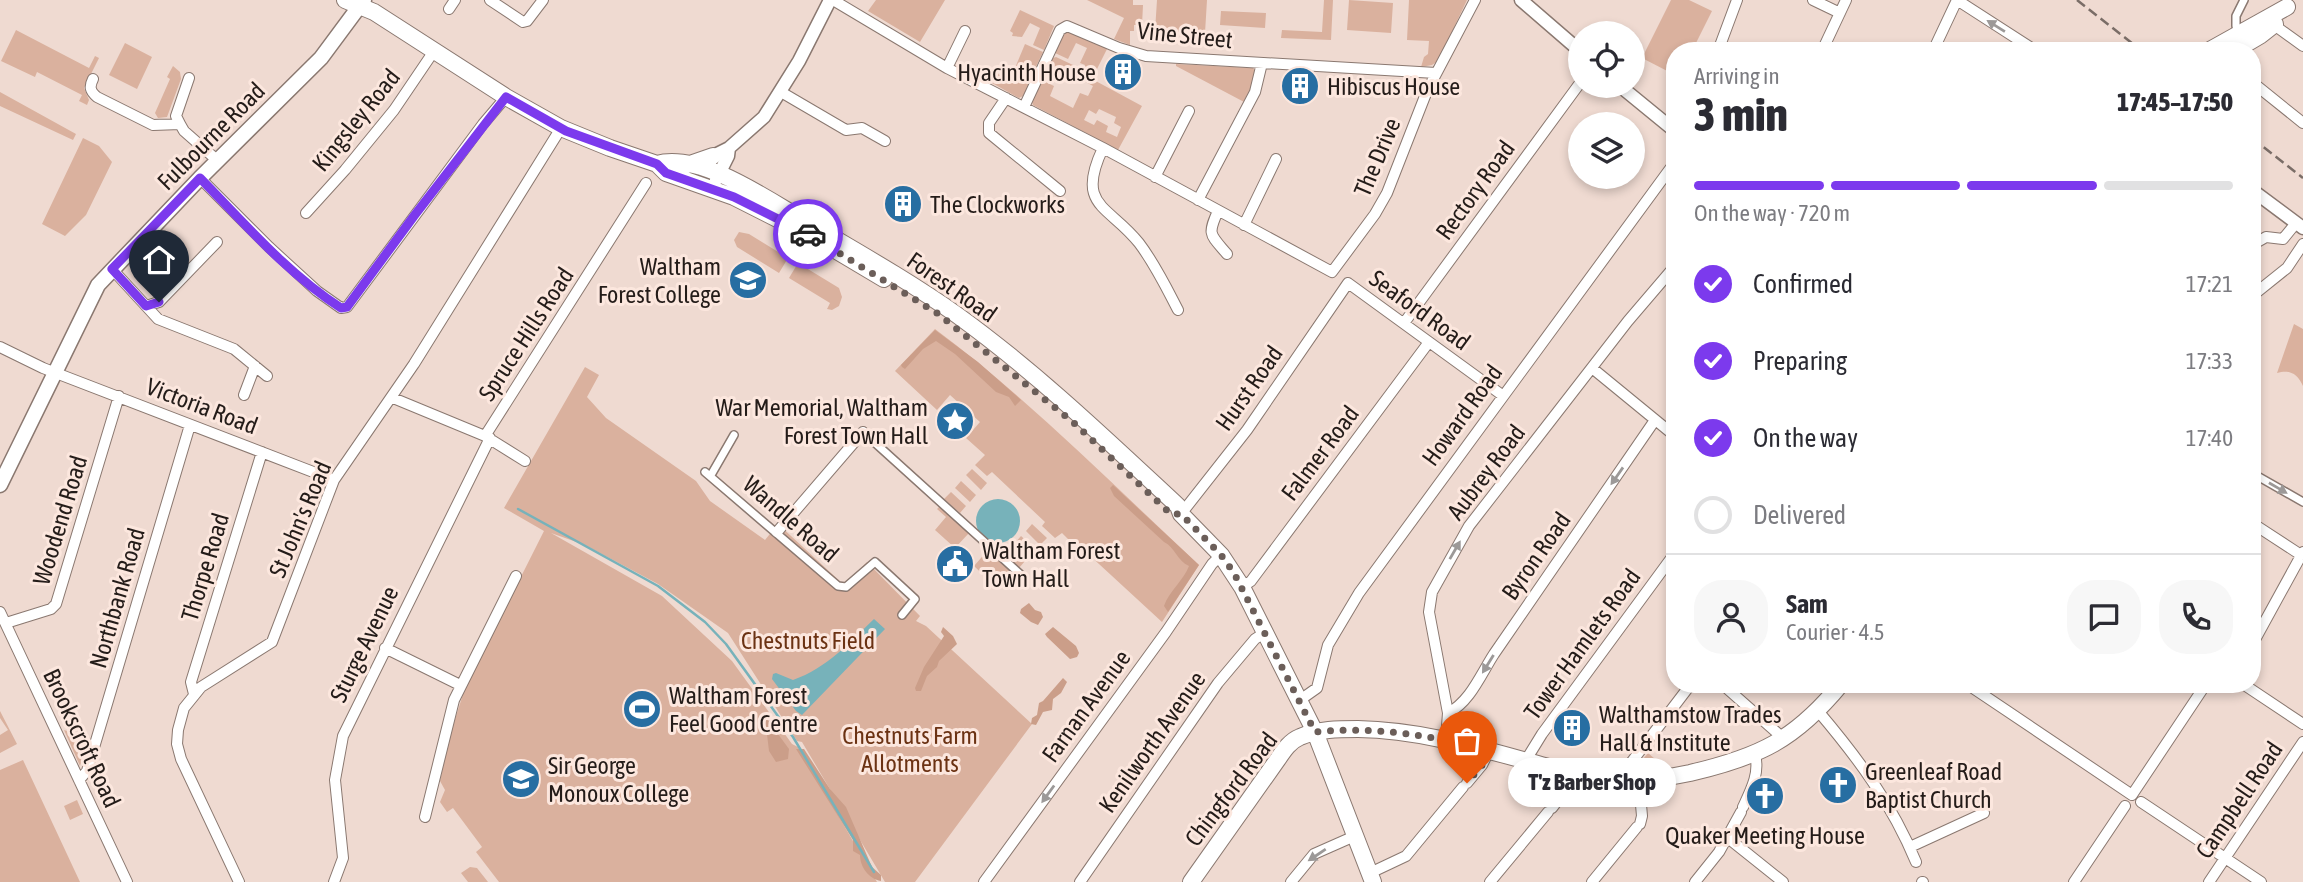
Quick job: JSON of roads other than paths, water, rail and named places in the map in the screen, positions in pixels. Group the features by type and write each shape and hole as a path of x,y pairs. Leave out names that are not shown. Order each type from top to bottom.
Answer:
{"main road":[{"name":"Forest Road","path":"356,2 506,97 561,128 657,164 666,173 711,174"},
{"name":"Fulbourne Road","path":"0,485 93,293 117,274 200,178 321,58 356,2"},
{"path":"2249,42 2261,35 2289,3"},
{"path":"2230,42 2269,23"},
{"name":"Forest Road","path":"657,164 668,161 687,164 740,183 846,244 959,316 1055,394 1178,506 1181,514 1221,555 1304,697 1353,836 1372,877"},
{"path":"1315,732 1381,730 1446,739 1599,780 1632,782 1722,766 1755,755 1818,711 1833,693"},
{"name":"Chingford Road","path":"1191,882 1287,747 1299,737 1315,732"}],"street":[{"path":"490,0 525,22 543,0"},
{"path":"711,174 729,148 764,117 781,92 832,0"},
{"name":"The Drive","path":"832,0 947,68 1103,148 1332,272 1387,193 1436,73 1475,0"},
{"path":"1521,0 1568,41"},
{"path":"1721,42 1737,0"},
{"path":"1813,0 1840,13"},
{"path":"1826,42 1846,0"},
{"path":"1937,42 1957,0 2022,42"},
{"path":"2236,26 2236,16 2244,0"},
{"path":"2269,23 2303,46"},
{"name":"Vine Street","path":"1024,107 1060,30 1067,26 1119,48 1146,56 1436,73"},
{"path":"947,68 965,31"},
{"name":"Kingsley Road","path":"306,213 394,110 435,51"},
{"name":"Vine Street","path":"1198,200 1255,92 1262,63"},
{"path":"189,78 177,116 184,131 218,161"},
{"path":"93,79 90,84 91,92 97,97 153,125 180,124"},
{"path":"2261,89 2303,123"},
{"path":"781,92 846,130 862,128 885,141"},
{"path":"200,178 317,291 341,308 347,307 506,97"},
{"path":"1006,98 989,123 989,133 1060,191"},
{"name":"Rectory Road","path":"1404,323 1569,98"},
{"path":"1635,98 1666,123"},
{"path":"1155,177 1189,111"},
{"name":"St John's Road","path":"194,694 272,642 334,480 393,398 533,177 561,128"},
{"path":"711,174 728,156 729,148"},
{"path":"1103,148 1093,170 1095,197 1104,211 1139,243 1161,276 1178,310"},
{"path":"1244,225 1276,159"},
{"name":"Howard Road","path":"1304,697 1317,688 1328,645 1350,606 1666,174"},
{"name":"Spruce Hills Road","path":"487,437 646,183"},
{"path":"2261,197 2299,225 2283,239 2266,237 2261,240"},
{"path":"1217,211 1210,232 1227,254"},
{"path":"146,306 159,302 217,242"},
{"path":"2261,289 2287,268 2303,244"},
{"path":"117,274 158,319 234,349 267,376"},
{"name":"Aubrey Road","path":"1446,739 1448,713 1429,612 1432,592 1469,526 1633,314 1666,276"},
{"name":"Seaford Road","path":"1348,283 1502,395"},
{"name":"Hurst Road","path":"1181,514 1247,430 1348,283"},
{"name":"Falmer Road","path":"1242,587 1251,581 1429,342"},
{"name":"Victoria Road","path":"0,348 54,372 334,480"},
{"path":"244,395 255,366"},
{"path":"1592,368 1666,428"},
{"name":"Woodend Road","path":"6,623 51,609 56,604 119,396"},
{"name":"Spruce Hills Road","path":"393,398 487,437 525,461"},
{"name":"Byron Road","path":"1448,713 1465,700 1493,654 1656,420"},
{"name":"Northbank Road","path":"79,780 87,771 190,425"},
{"path":"777,532 863,432 1020,574"},
{"name":"Wandle Road","path":"734,435 708,474 838,586 846,587 875,562 915,599 902,615"},
{"name":"Sturge Avenue","path":"334,882 343,858 335,796 338,753 348,724 487,437"},
{"name":"Thorpe Road","path":"194,694 191,682 262,452"},
{"path":"2261,478 2303,502"},
{"path":"2261,529 2302,554 2261,629"},
{"name":"Farnan Avenue","path":"984,882 1221,555"},
{"name":"Tower Hamlets Road","path":"1526,760 1542,734 1666,565"},
{"path":"425,817 454,700 516,576"},
{"name":"Brookscroft Road","path":"0,612 127,882"},
{"name":"Kenilworth Avenue","path":"1080,882 1218,683 1255,639 1266,632"},
{"path":"385,649 460,685"},
{"path":"1592,882 1638,826 1642,816 1632,782 1626,773 1630,764 1684,693"},
{"path":"1732,693 1783,738"},
{"path":"1984,693 2132,795 2200,693"},
{"path":"2256,693 2303,724"},
{"path":"194,694 180,715 177,744 188,775 239,882"},
{"path":"1818,711 1864,766 1893,813 1916,862"},
{"name":"Campbell Road","path":"2209,882 2303,742"},
{"path":"1372,877 1406,856 1482,765 1489,751"},
{"path":"1695,882 1728,838 1742,809 1756,770 1755,755"},
{"path":"1490,882 1571,783 1573,773"},
{"path":"2141,802 2261,882"},
{"path":"2074,882 2125,806"},
{"path":"1910,847 1984,813"},
{"path":"1291,882 1314,854 1353,836"},
{"path":"1728,838 1783,882"}],"water":[{"path":"998,499 1014,505 1020,521 1014,537 998,543 982,537 976,521 982,505"},
{"path":"874,619 885,629 802,715 796,711 772,679 773,674 793,680 805,675 837,654"}],"waterway":[{"path":"518,509 658,586 705,622 726,644 793,737 874,872"}],"railway":[{"path":"2077,0 2131,42"},
{"path":"2261,145 2303,178"}],"place":[{"name":"Hyacinth House","path":"1123,72"},
{"name":"Hibiscus House","path":"1300,86"},
{"name":"The Clockworks","path":"903,204"},
{"name":"Waltham Forest College","path":"748,280"},
{"name":"War Memorial, Waltham Forest Town Hall","path":"955,421"},
{"name":"Waltham Forest Town Hall","path":"955,564"},
{"name":"Waltham Forest Feel Good Centre","path":"642,709"},
{"name":"Walthamstow Trades Hall & Institute","path":"1572,728"},
{"name":"Sir George Monoux College","path":"521,779"},
{"name":"T'z Barber Shop","path":"1467,783"},
{"name":"Greenleaf Road Baptist Church","path":"1838,785"},
{"name":"Quaker Meeting House","path":"1765,796"}],"park label":[{"name":"Chestnuts Field","path":"808,640"},
{"name":"Chestnuts Farm Allotments","path":"910,749"}]}
